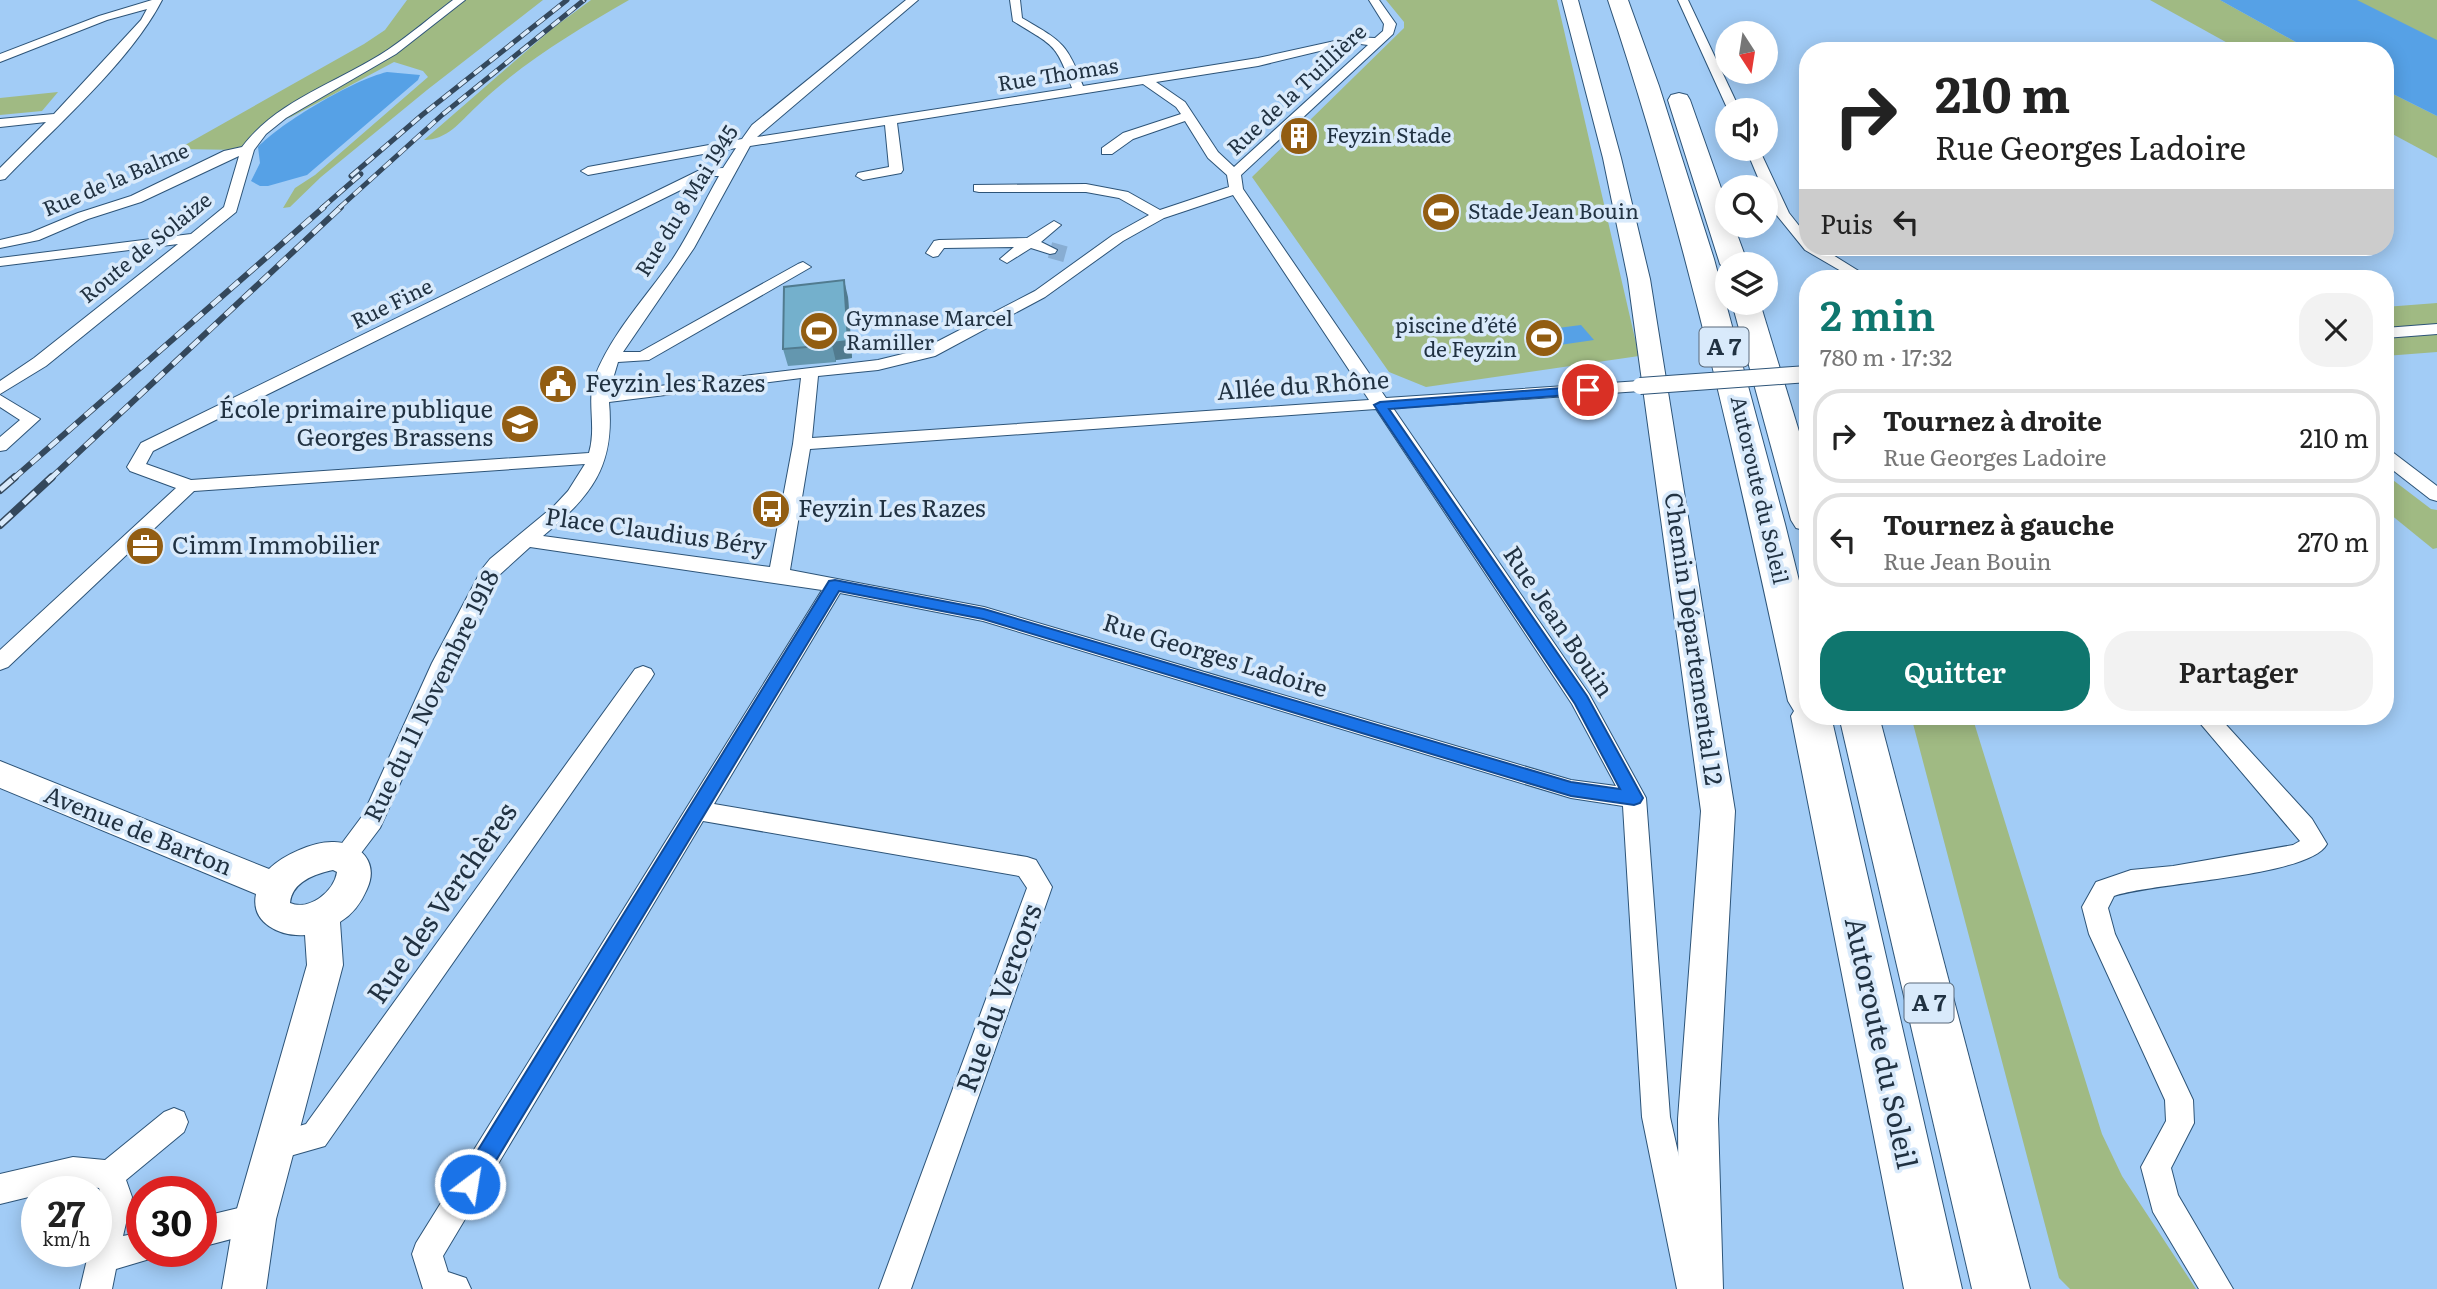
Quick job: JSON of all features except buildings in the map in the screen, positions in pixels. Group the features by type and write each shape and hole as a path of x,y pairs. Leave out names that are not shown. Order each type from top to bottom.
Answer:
{"highway":[{"name":"Autoroute du Soleil","path":"1618,0 1668,147 1707,284 1752,458 1799,662"},
{"path":"1671,76 1730,252"},
{"name":"Autoroute du Soleil","path":"1749,315 1799,488"},
{"name":"Autoroute du Soleil","path":"1813,725 1933,1289"},
{"name":"Autoroute du Soleil","path":"1861,725 2001,1289"}],"main road":[{"name":"Chemin Départemental 12","path":"1570,0 1612,158 1639,279 1718,811 1698,1119 1701,1289"},
{"name":"Avenue de Barton","path":"0,774 276,887"},
{"path":"333,856 343,858 355,869 352,888 334,907 308,918 284,918 272,906 276,887 295,869 307,862 333,856"},
{"path":"244,1289 256,1219 325,965 321,914"}],"street":[{"name":"Route de Solaize","path":"0,390 40,362 231,209 247,150 261,131 282,115 391,52 460,0"},
{"name":"Rue du 8 Mai 1945","path":"598,399 604,374 613,357 686,248 744,144 757,128 913,0"},
{"name":"Rue de la Tuillière","path":"1235,182 1389,32 1390,24 1374,0"},
{"path":"1683,0 1728,98"},
{"path":"0,58 103,18 156,1"},
{"path":"0,176 146,21 156,1"},
{"path":"1015,6 1017,19 1058,44 1066,55 1079,91"},
{"name":"Rue Thomas","path":"588,171 654,157 1301,54 1353,40 1377,41"},
{"name":"Rue Jean Bouin","path":"1146,80 1181,105 1213,155 1235,182 1380,405 1581,700 1634,798 1656,1117 1693,1289"},
{"path":"1107,151 1128,136 1188,116"},
{"path":"0,123 57,117"},
{"path":"863,176 896,170 891,121"},
{"name":"Rue de la Balme","path":"0,244 34,237 83,216 136,198 229,155 247,150"},
{"path":"1758,161 1785,219 1799,238"},
{"name":"Rue Fine","path":"189,486 136,467 147,447 707,172 729,172"},
{"path":"598,399 653,390 878,365 929,353 1040,294 1085,261 1159,215 1235,182"},
{"path":"979,188 1086,188 1122,195 1159,215"},
{"path":"1007,259 1054,225"},
{"path":"0,262 195,238"},
{"path":"936,244 1028,243 1050,250"},
{"path":"1068,255 1085,261"},
{"path":"1826,256 1850,270"},
{"path":"613,357 643,357 803,267"},
{"path":"2394,332 2437,329"},
{"name":"Place Claudius Béry","path":"526,540 779,575 802,444 810,372"},
{"name":"Allée du Rhône","path":"802,444 1799,375"},
{"name":"Place Claudius Béry","path":"526,540 572,497 596,458 602,441 598,399"},
{"path":"0,400 31,419 0,446"},
{"path":"0,421 21,411"},
{"path":"0,662 189,486 596,458"},
{"path":"2394,462 2437,495"},
{"name":"Rue du 11 Novembre 1918","path":"343,858 373,821 443,663 489,574 526,540"},
{"name":"Rue Georges Ladoire","path":"779,575 984,614 1571,789 1634,798"},
{"path":"455,1289 437,1285 427,1254 835,585"},
{"name":"Rue des Verchères","path":"276,1146 315,1136 643,674"},
{"path":"2213,725 2304,825 2315,844 2298,854 2173,876 2131,880 2105,889 2095,907 2102,934 2179,1100 2180,1124 2157,1167 2164,1202 2217,1289"},
{"name":"Rue du Vercors","path":"696,811 1027,867 1040,887 895,1289"},
{"path":"0,1189 73,1171 110,1175 174,1122"},
{"path":"112,1181 117,1197 112,1222"},
{"path":"217,1228 256,1219"},
{"path":"96,1289 102,1267"}],"green space":[{"path":"407,0 543,0 427,90 321,177 290,207 283,208 295,188 315,175 428,77 423,71 394,62 291,117 256,130 242,150 178,149 364,44 385,30"},
{"path":"591,0 629,0 530,62 446,134 424,140 553,28"},
{"name":"Stade Jean Bouin","path":"1386,0 1557,0 1639,356 1426,387 1389,372 1252,177 1404,28 1404,22"},
{"path":"2150,0 2220,0 2296,42 2226,42"},
{"path":"2296,0 2437,0 2437,73 2394,51 2394,42 2377,42"},
{"path":"58,92 42,111 0,115 0,98"},
{"path":"2394,94 2437,116 2437,158 2394,135"},
{"path":"2437,303 2437,352 2394,355 2394,306"},
{"path":"2394,481 2431,509 2437,510 2437,548 2433,549 2394,517"},
{"path":"1913,725 1975,725 2102,1134 2122,1176 2196,1289 2070,1289 2059,1278"}],"water":[{"path":"2220,0 2357,0 2437,40 2437,116 2394,94 2394,42 2296,42"},
{"path":"387,72 420,75 418,80 307,175 268,186 260,186 251,181 260,163 258,147 269,137 300,114 338,93"},
{"path":"1581,325 1594,340 1539,348 1527,332"}],"tunnel":[{"path":"1050,250 1068,255"}],"railway":[{"path":"351,176 422,115 567,0"},
{"path":"339,208 442,115 584,0"},
{"path":"322,208 361,174"},
{"path":"13,479 324,207"},
{"path":"50,479 341,207"},
{"path":"0,490 15,477"},
{"path":"0,525 52,477"}],"place":[{"name":"Feyzin Stade","path":"1299,136"},
{"name":"Stade Jean Bouin","path":"1441,212"},
{"name":"Gymnase Marcel Ramiller","path":"819,331"},
{"name":"piscine d’été de Feyzin","path":"1544,338"},
{"name":"Feyzin les Razes","path":"558,384"},
{"name":"École primaire publique Georges Brassens","path":"520,424"},
{"name":"Feyzin Les Razes","path":"771,509"},
{"name":"Cimm Immobilier","path":"145,546"}],"route":[{"path":"470,1184 835,585 984,614 1571,789 1634,798 1581,700 1380,405 1588,390"}]}
